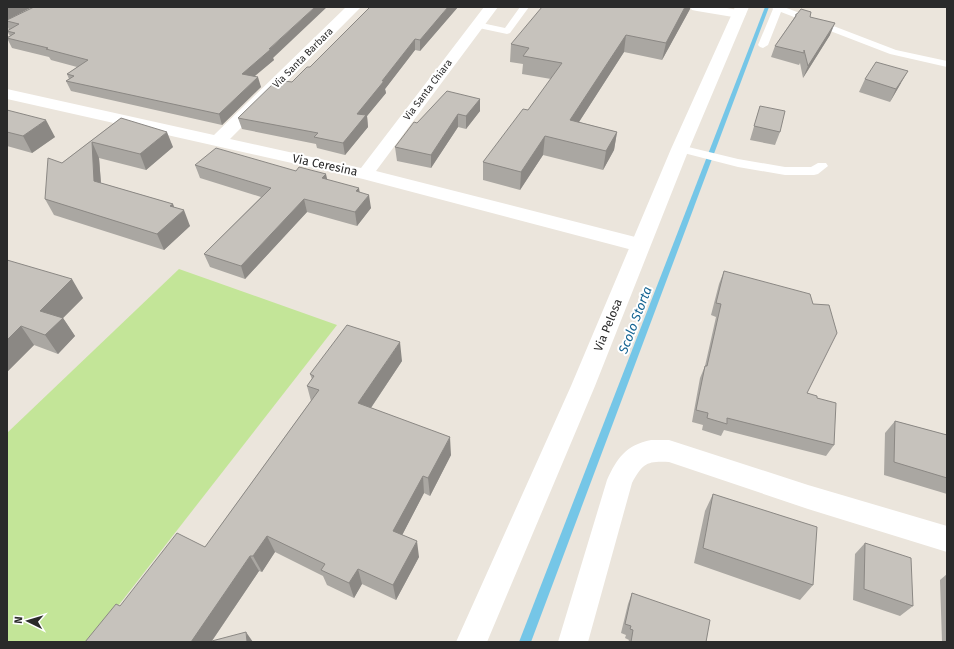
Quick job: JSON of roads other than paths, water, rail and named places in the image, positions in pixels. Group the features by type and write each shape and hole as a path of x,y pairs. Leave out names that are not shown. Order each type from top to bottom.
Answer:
{"street":[{"name":"Via Santa Barbara","path":"217,142 351,7"},
{"name":"Via Santa Chiara","path":"365,174 491,7"},
{"path":"697,7 741,11"},
{"name":"Via Pelosa","path":"471,642 583,386 680,149 741,11"},
{"name":"Via Ceresina","path":"7,94 365,174 640,245"},
{"path":"573,642 620,480 628,466 638,454 654,449 669,451 808,497 947,539"}],"lane":[{"path":"477,25 507,31 525,7"},
{"path":"763,45 777,7 893,52 947,64"},
{"path":"680,149 738,163 785,171 814,171 822,166"}],"waterway":[{"name":"Scolo Storta","path":"525,642 767,7"}]}
